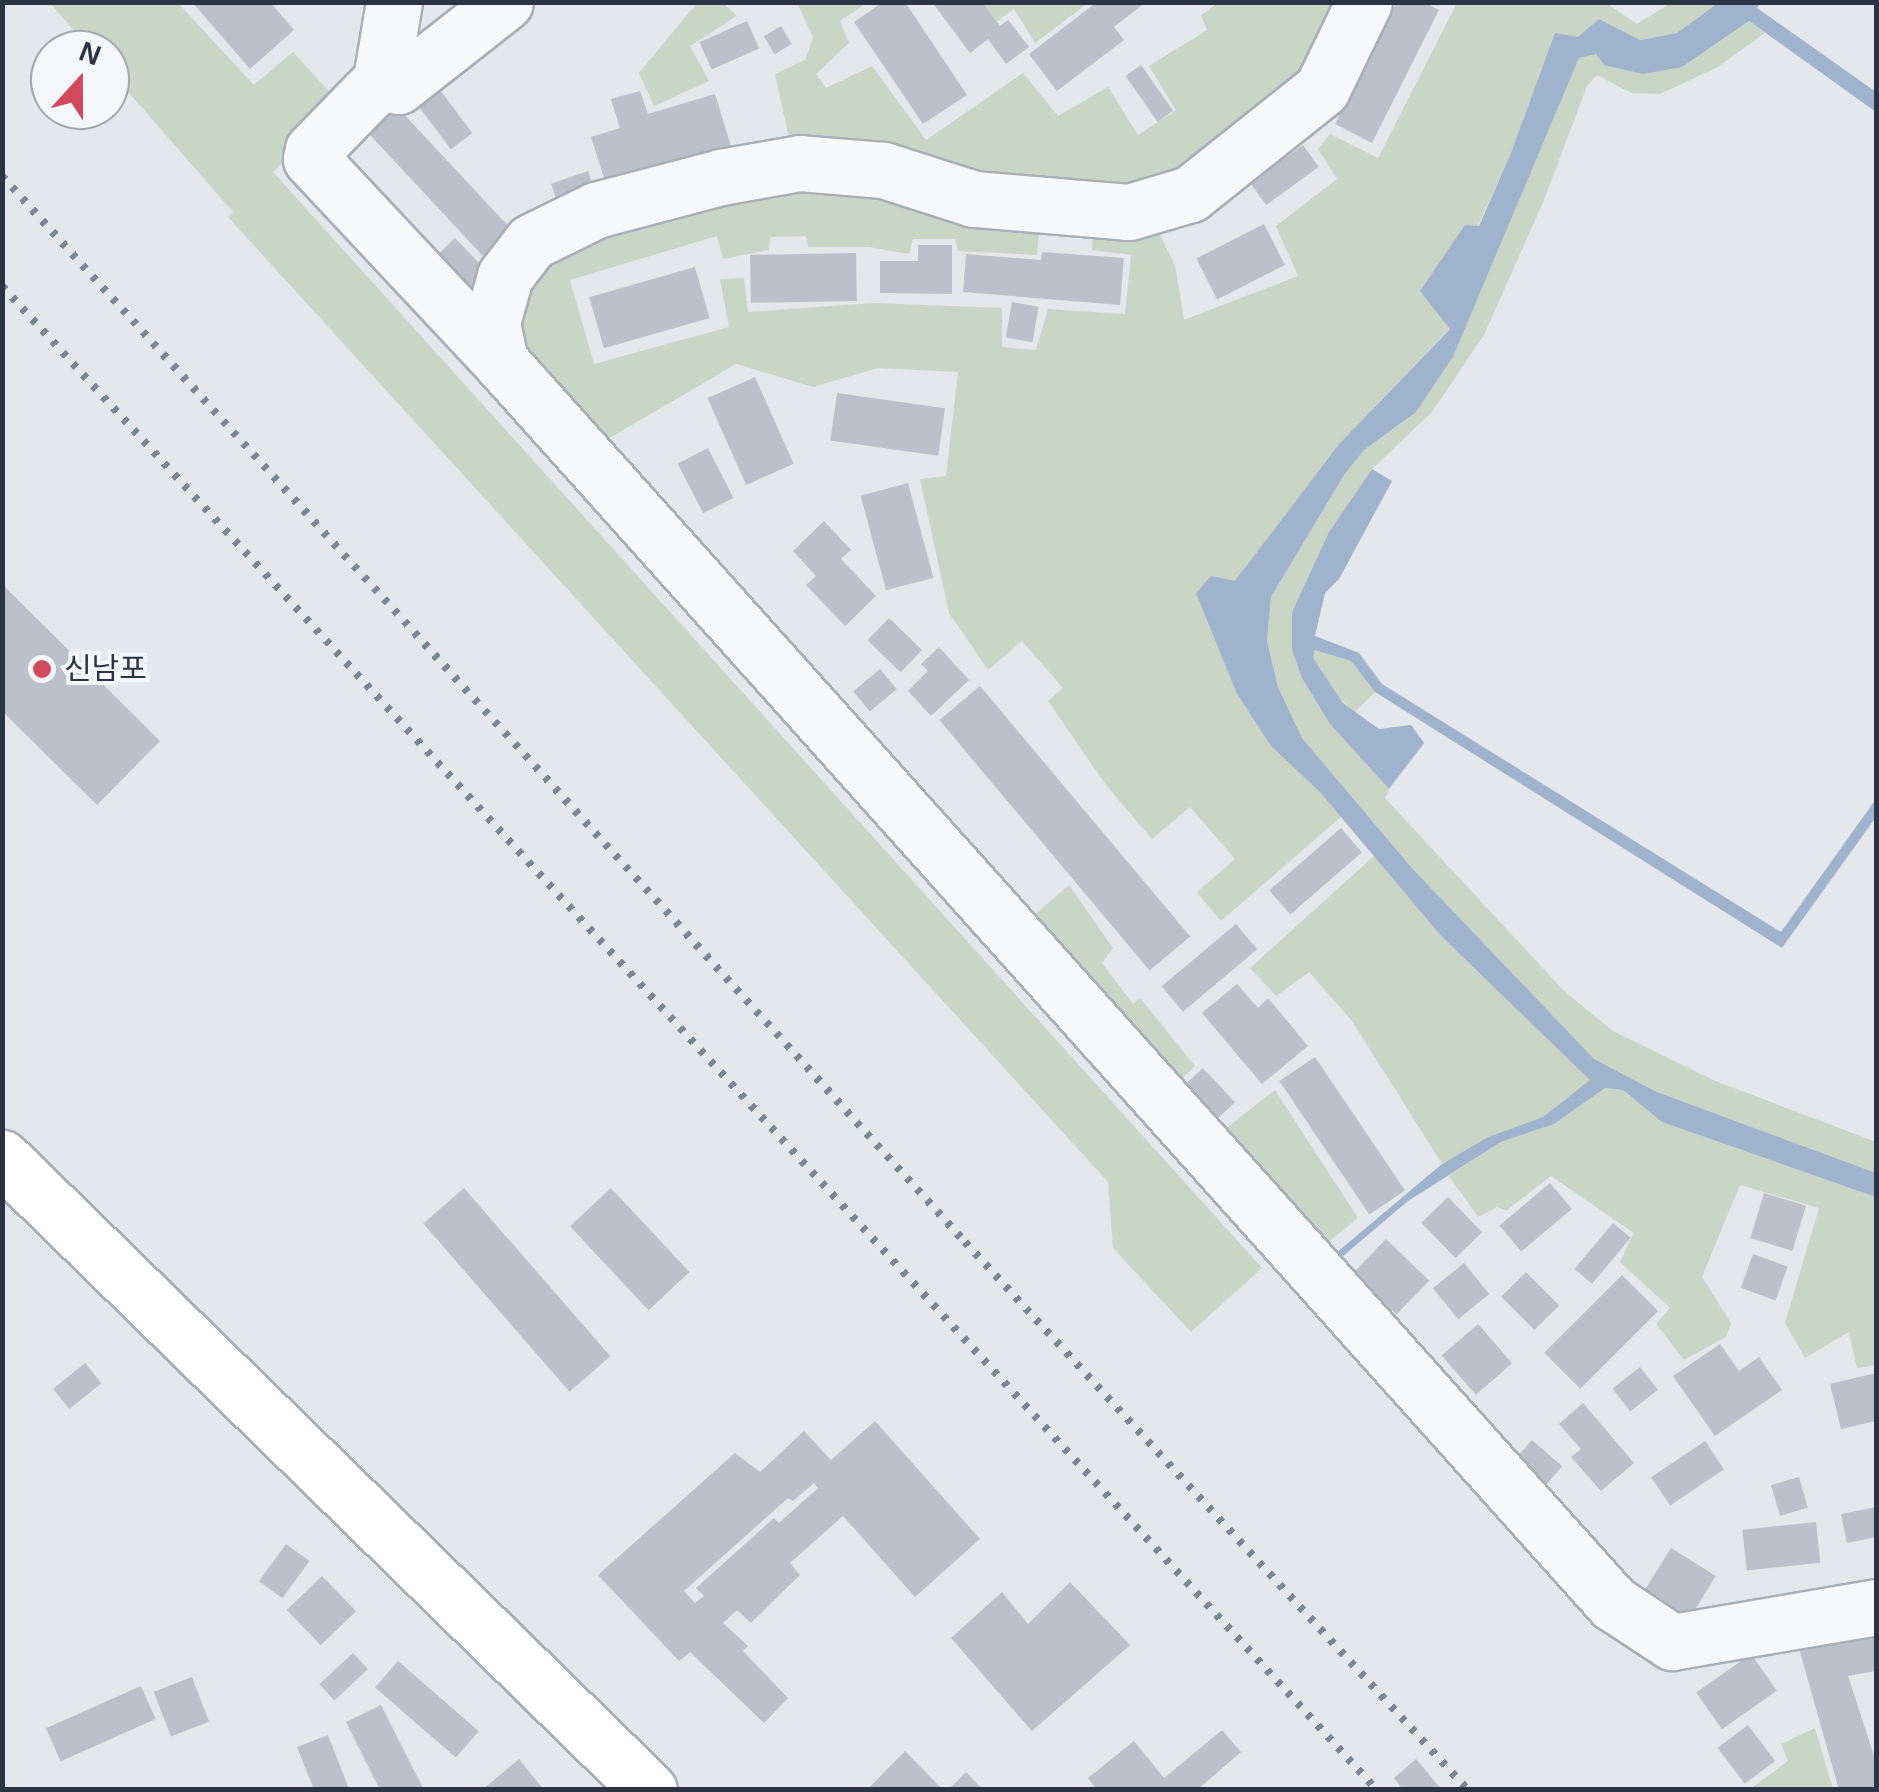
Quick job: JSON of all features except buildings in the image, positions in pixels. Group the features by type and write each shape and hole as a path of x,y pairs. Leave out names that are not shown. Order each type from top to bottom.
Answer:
{"main road":[{"path":"2,1158 650,1790"}],"street":[{"path":"394,2 381,80 313,150 311,160 500,361 1613,1603 1672,1642 1876,1607"},
{"path":"381,80 398,86 505,2"},
{"path":"500,361 492,323 505,276 531,242 596,210 721,177 800,163 883,170 974,198 1128,212 1190,194 1322,89 1364,2"}],"green space":[{"path":"50,3 178,3 254,85 293,52 342,106 273,172 1262,1268 1191,1332 1113,1248 1108,1182 228,217 233,212 130,94 130,30 74,30"},
{"path":"697,3 723,3 737,16 690,46 709,81 654,106 639,73"},
{"path":"797,3 866,3 840,21 849,43 816,74 826,88 872,66 926,140 1023,73 1058,116 1108,87 1138,135 1176,110 1149,66 1207,30 1201,15 1218,3 1344,3 1293,84 1157,194 792,152 775,74 805,60 813,37"},
{"path":"982,3 1088,3 1035,43 1014,9 996,22"},
{"path":"1457,3 1606,3 1637,24 1671,3 1718,3 1677,33 1639,40 1599,19 1511,153 1478,226 1450,328 1339,444 1235,582 1196,592 1236,692 1342,816 1221,921 1197,892 1235,859 1190,807 1152,839 1106,785 1048,701 1063,688 1022,641 988,670 949,613 920,479 946,476 958,372 878,368 813,387 736,364 596,446 524,348 522,314 535,277 559,245 811,186 1040,221 1037,255 958,251 955,239 913,239 909,254 869,247 808,247 806,236 770,237 769,250 723,259 717,236 570,280 594,364 729,327 720,279 744,278 748,312 874,303 1002,308 1002,347 1036,350 1048,309 1125,314 1131,255 1092,250 1093,226 1153,221 1175,265 1184,320 1298,276 1276,226 1337,179 1318,149 1330,134 1378,158"},
{"path":"1749,21 1765,33 1716,68 1660,94 1631,93 1597,75 1587,86 1544,200 1484,335 1432,412 1372,469 1329,532 1292,612 1330,724 1389,789 1385,798 1564,991 1613,1031 1713,1080 1876,1142 1876,1173 1657,1092 1594,1059 1411,867 1302,738 1278,687 1267,641 1271,597 1344,475 1364,450 1416,412 1453,357 1579,58 1596,53 1682,67"},
{"path":"1313,650 1351,661 1375,692 1355,712 1340,699 1312,658"},
{"path":"1375,855 1442,937 1591,1080 1543,1117 1488,1137 1442,1164 1352,1021 1309,972 1276,996 1250,968"},
{"path":"1069,885 1113,948 1102,963 1133,1004 1140,998 1195,1066 1171,1089 1025,923"},
{"path":"1605,1088 1623,1090 1663,1122 1876,1197 1876,1365 1857,1368 1849,1332 1805,1358 1785,1323 1819,1208 1740,1185 1702,1277 1731,1323 1726,1337 1684,1360 1656,1324 1670,1308 1620,1262 1634,1233 1551,1176 1506,1211 1497,1207 1478,1217 1449,1176 1501,1142 1554,1124"},
{"path":"1275,1090 1358,1218 1322,1247 1224,1130"},
{"path":"1815,1728 1833,1789 1750,1789 1788,1761 1781,1744"}],"water":[{"path":"1718,3 1760,3 1757,8 1876,92 1876,112 1749,21 1682,67 1643,74 1604,65 1596,54 1579,58 1453,357 1416,412 1364,450 1344,475 1271,597 1267,641 1278,687 1302,738 1411,867 1594,1059 1657,1092 1876,1173 1876,1197 1662,1122 1623,1090 1605,1088 1554,1124 1501,1142 1408,1201 1335,1263 1330,1258 1442,1164 1488,1137 1543,1117 1590,1080 1442,937 1320,792 1271,746 1236,692 1196,593 1211,576 1235,581 1339,444 1450,329 1420,291 1465,225 1479,226 1511,153 1555,33 1578,37 1599,19 1640,40 1677,33"},
{"path":"1372,469 1392,481 1339,579 1325,593 1315,636 1359,653 1382,684 1781,932 1876,799 1876,817 1782,948 1375,692 1351,661 1314,650 1313,658 1343,703 1379,729 1411,725 1424,743 1389,789 1330,724 1302,678 1292,650 1292,612 1329,532"}],"railway":[{"path":"2,176 965,1242 1468,1790"},
{"path":"2,286 1377,1790"}],"place":[{"name":"신남포","path":"42,669"}]}
